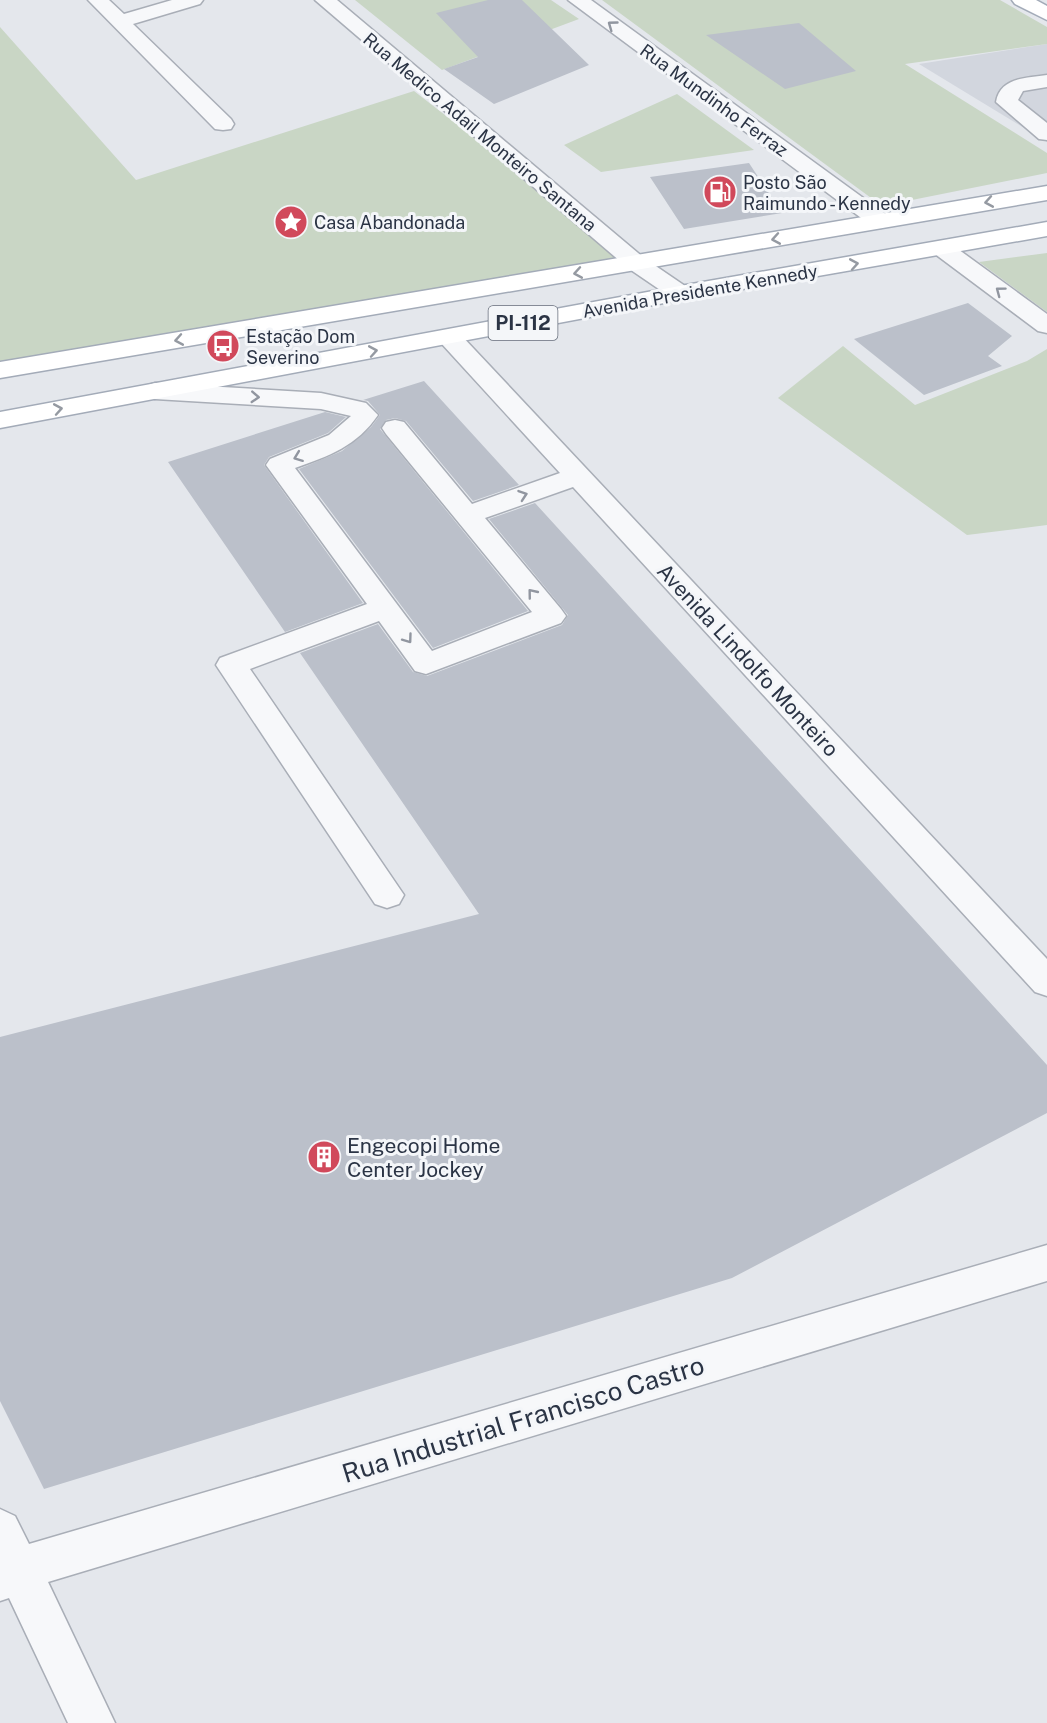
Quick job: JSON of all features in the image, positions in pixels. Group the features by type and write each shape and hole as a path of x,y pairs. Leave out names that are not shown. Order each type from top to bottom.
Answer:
{"main road":[{"path":"1022,0 1047,14"},
{"name":"PI-112","path":"636,263 1047,193"},
{"name":"Avenida Presidente Kennedy","path":"0,420 450,338 680,293 943,249 1047,229"},
{"name":"Avenida Presidente Kennedy","path":"0,370 636,263"}],"street":[{"path":"98,0 223,123"},
{"path":"119,22 193,0"},
{"name":"Rua Medico Adail Monteiro Santana","path":"325,0 636,263 680,293"},
{"name":"Rua Mundinho Ferraz","path":"578,0 880,221"},
{"path":"1047,81 1016,86 1008,94 1007,102 1047,134"},
{"path":"943,249 1047,326"},
{"name":"Avenida Lindolfo Monteiro","path":"450,338 1047,982"},
{"path":"155,391 321,401 357,408 365,415 359,425 344,439 279,465 426,664 551,616 395,428"},
{"path":"467,514 578,476"},
{"path":"386,608 231,665 387,895"},
{"name":"Rua Industrial Francisco Castro","path":"6,1560 1047,1263"},
{"path":"6,1560 92,1723"}],"shaded area":[{"path":"1047,44 1047,142 919,64"}],"green space":[{"path":"355,0 551,0 579,19 442,70"},
{"path":"602,0 1000,0 1047,27 1047,44 905,64 1047,153 1047,173 882,206"},
{"name":"Casa Abandonada","path":"0,27 136,180 414,91 636,263 0,370"},
{"path":"677,94 754,150 601,172 564,145"},
{"path":"1047,253 1047,312 979,262"},
{"path":"843,346 915,405 1027,361 1047,349 1047,525 967,535 778,398"}],"building":[{"path":"488,0 522,0 589,65 494,104 444,69 478,57 436,13"},
{"path":"799,23 856,71 785,89 706,35"},
{"path":"749,163 782,213 684,229 650,177"},
{"path":"968,303 1012,336 988,356 1002,366 924,395 854,339"},
{"path":"424,381 519,485 473,501 406,421 395,418 386,420 380,429 528,611 433,648 299,469 342,451 371,427 380,415 368,401 363,400"},
{"path":"325,412 346,417 328,433 269,457 264,465 363,603 285,632 168,462"},
{"path":"535,503 1047,1065 1047,1113 732,1278 44,1489 0,1401 0,1037 479,914 300,653 378,624 413,672 427,676 562,625 568,615 489,519"}],"place":[{"name":"Posto São Raimundo - Kennedy","path":"720,192"},
{"name":"Casa Abandonada","path":"291,222"},
{"name":"Estação Dom Severino","path":"223,346"},
{"name":"Engecopi Home Center Jockey","path":"324,1157"}]}
